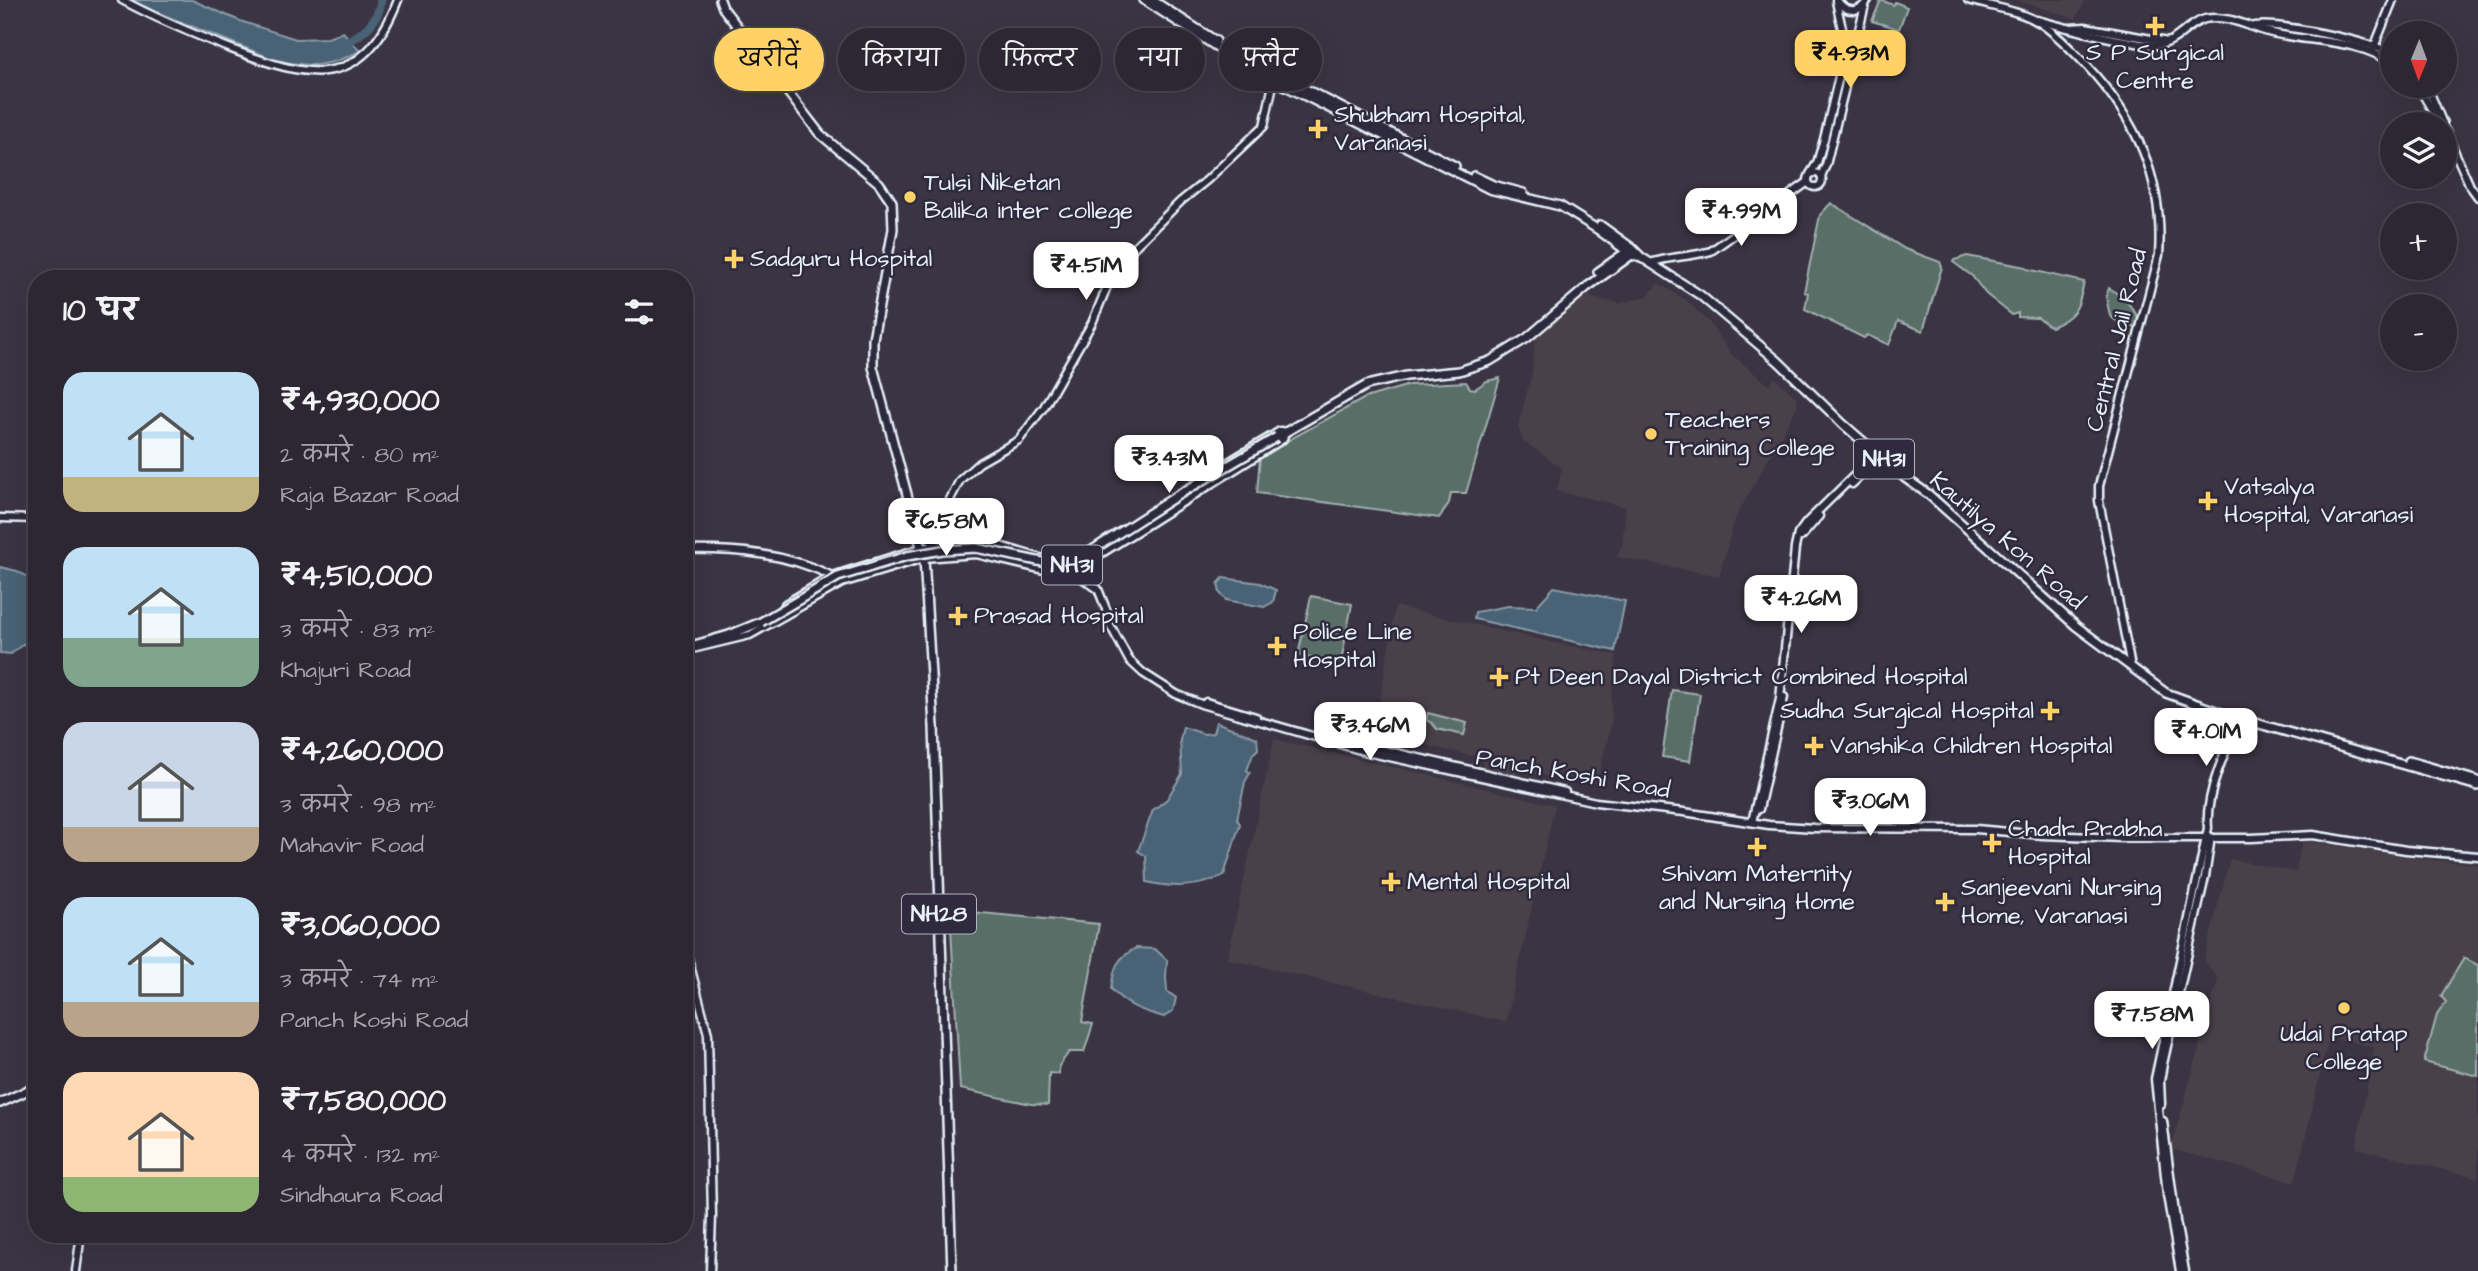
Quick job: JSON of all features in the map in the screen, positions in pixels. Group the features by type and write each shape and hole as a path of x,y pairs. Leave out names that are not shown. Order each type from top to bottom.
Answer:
{"highway":[{"path":"721,0 723,8 801,113 820,134 879,183 892,202 893,229 873,339 873,367 921,548"},
{"path":"1144,0 1219,49"},
{"path":"1153,0 1251,62 1493,185 1563,203 1632,251"},
{"path":"1296,91 1489,189 1560,206 1632,251"},
{"name":"Kautilya Kon Road","path":"1632,251 1723,312 1778,360 1877,458 1928,494 2066,618 2166,693 2243,719 2478,783"},
{"name":"NH31","path":"693,645 743,630 838,577 907,556 976,548 1066,568 1178,495 1367,385 1406,376 1459,371 1490,361 1527,338 1632,251"},
{"path":"914,521 920,525 929,540 937,545"},
{"name":"NH28","path":"921,548 924,558 934,726 952,1271"},
{"name":"Kautilya Kon Road","path":"2128,665 2170,690 2200,702 2478,783"},
{"path":"0,1105 28,1093"}],"street":[{"path":"122,0 163,21 264,62 314,73 334,70 371,49 384,31 398,0"},
{"path":"1836,0 1842,7 1852,10 1867,2"},
{"path":"1647,261 1696,256 1711,251 1808,183 1824,139 1846,47 1836,0"},
{"name":"Central Jail Road","path":"1968,0 2070,28 2079,26 2168,42 2207,19 2253,26 2276,26 2374,49"},
{"path":"2374,49 2393,0"},
{"path":"1808,183 1817,187 1822,183 1821,176 1826,166 1867,2"},
{"name":"Central Jail Road","path":"2031,19 2047,28 2071,50 2110,92 2135,132 2147,160 2156,194 2161,229 2159,255 2099,486 2099,501 2128,665"},
{"path":"2374,49 2380,51"},
{"path":"2374,49 2380,54"},
{"path":"929,540 960,480 979,463 1019,440 1044,407 1092,323 1116,265 1181,201 1264,126 1272,91"},
{"path":"2457,157 2478,197"},
{"path":"1811,174 1817,173 1821,176"},
{"path":"693,646 750,635 842,583 924,558 976,554 1060,574 1072,572 1283,439 1285,432 1280,431 1225,463 1070,563 1062,564"},
{"path":"1754,823 1783,706 1798,545 1802,534 1815,518 1877,458"},
{"path":"0,518 28,519"},
{"name":"Panch Koshi Road","path":"693,645 748,625 832,576 921,548 973,541 1062,564 1098,589 1110,619 1109,624 1136,667 1155,683 1201,705 1371,753 1542,791 1596,802 1754,823 1805,826 1918,825 1936,829 2069,836 2313,835 2406,850 2478,856"},
{"path":"693,550 736,550 795,562 832,576 842,583"},
{"path":"2182,1271 2167,1195 2155,1079 2208,837 2208,811 2232,738 2243,719"},
{"path":"693,977 708,1034 712,1216 710,1271"},
{"path":"76,1271 79,1243"}],"shaded area":[{"path":"2016,0 2086,0 2076,18 2073,18"},
{"name":"Teachers Training College","path":"1658,283 1686,300 1709,322 1731,354 1769,385 1775,378 1797,398 1797,407 1735,519 1719,576 1617,557 1622,545 1626,507 1557,491 1562,468 1523,441 1518,427 1532,372 1535,337 1587,293 1592,298 1620,303 1648,296"},
{"name":"Pt Deen Dayal District Combined Hospital","path":"1395,606 1617,655 1611,699 1612,722 1597,784 1554,774 1553,777 1517,771 1516,776 1483,768 1482,758 1375,734"},
{"name":"Mental Hospital","path":"1274,739 1555,805 1506,1022 1227,959"},
{"name":"Udai Pratap College","path":"2304,841 2430,860 2478,864 2478,1178 2356,1148 2374,1047 2329,1037 2295,1182 2171,1149 2218,979 2204,960 2230,859 2296,872"}],"green space":[{"path":"1881,0 1907,7 1899,29 1872,21"},
{"path":"1831,203 1905,249 1940,262 1942,267 1923,331 1898,321 1889,345 1867,335 1864,338 1805,309 1808,293 1804,292 1820,215"},
{"path":"1967,256 2084,282 2078,304 2072,315 2051,327 2038,318 2018,317 2018,313 2012,315 1986,294 1972,276 1953,262"},
{"path":"2109,288 2125,299 2139,318 2136,327 2119,323 2110,316 2106,297"},
{"path":"1500,378 1466,493 1451,493 1449,503 1439,518 1257,493 1260,456 1365,398 1409,385 1466,382 1470,388 1475,389 1487,381"},
{"path":"1311,596 1352,604 1341,662 1298,655"},
{"path":"1672,690 1700,694 1690,761 1662,757"},
{"path":"1428,713 1467,723 1464,735 1437,729 1426,720"},
{"path":"950,910 1099,924 1082,1022 1093,1024 1084,1052 1069,1052 1059,1066 1059,1074 1049,1073 1048,1105 960,1089"},
{"path":"2464,958 2478,965 2478,1076 2424,1062 2437,1015 2446,1002 2441,996"}],"water":[{"path":"127,0 192,0 240,21 296,39 328,38 343,32 360,51 338,61 318,65 286,62"},
{"path":"0,567 17,571 28,577 28,643 11,654 0,653"},
{"path":"1223,578 1260,583 1276,590 1273,602 1264,607 1226,600 1220,593 1218,584"},
{"path":"1554,587 1625,601 1615,651 1474,619 1475,612 1508,606 1536,607"},
{"path":"1216,722 1257,738 1258,749 1253,754 1247,770 1250,773 1245,782 1237,819 1240,824 1224,875 1186,886 1147,882 1146,856 1138,851 1153,810 1167,799 1182,774 1180,740 1183,727 1204,734 1213,733"},
{"path":"1136,948 1155,949 1167,960 1167,991 1176,998 1173,1011 1164,1017 1135,1007 1111,989 1117,964"}],"waterway":[{"path":"341,45 368,28 377,15 381,0"}],"place":[{"name":"S P Surgical Centre","path":"2155,26"},
{"name":"Shubham Hospital, Varanasi","path":"1318,129"},
{"name":"Tulsi Niketan Balika inter college","path":"910,197"},
{"name":"Sadguru Hospital","path":"734,259"},
{"name":"Teachers Training College","path":"1651,434"},
{"name":"Vatsalya Hospital, Varanasi","path":"2208,501"},
{"name":"Prasad Hospital","path":"958,616"},
{"name":"Police Line Hospital","path":"1277,646"},
{"name":"Pt Deen Dayal District Combined Hospital","path":"1499,677"},
{"name":"Sudha Surgical Hospital","path":"2050,711"},
{"name":"Vanshika Children Hospital","path":"1814,746"},
{"name":"Chadr Prabha Hospital","path":"1992,843"},
{"name":"Shivam Maternity and Nursing Home","path":"1757,847"},
{"name":"Mental Hospital","path":"1391,882"},
{"name":"Sanjeevani Nursing Home, Varanasi","path":"1945,902"},
{"name":"Udai Pratap College","path":"2344,1008"}]}
